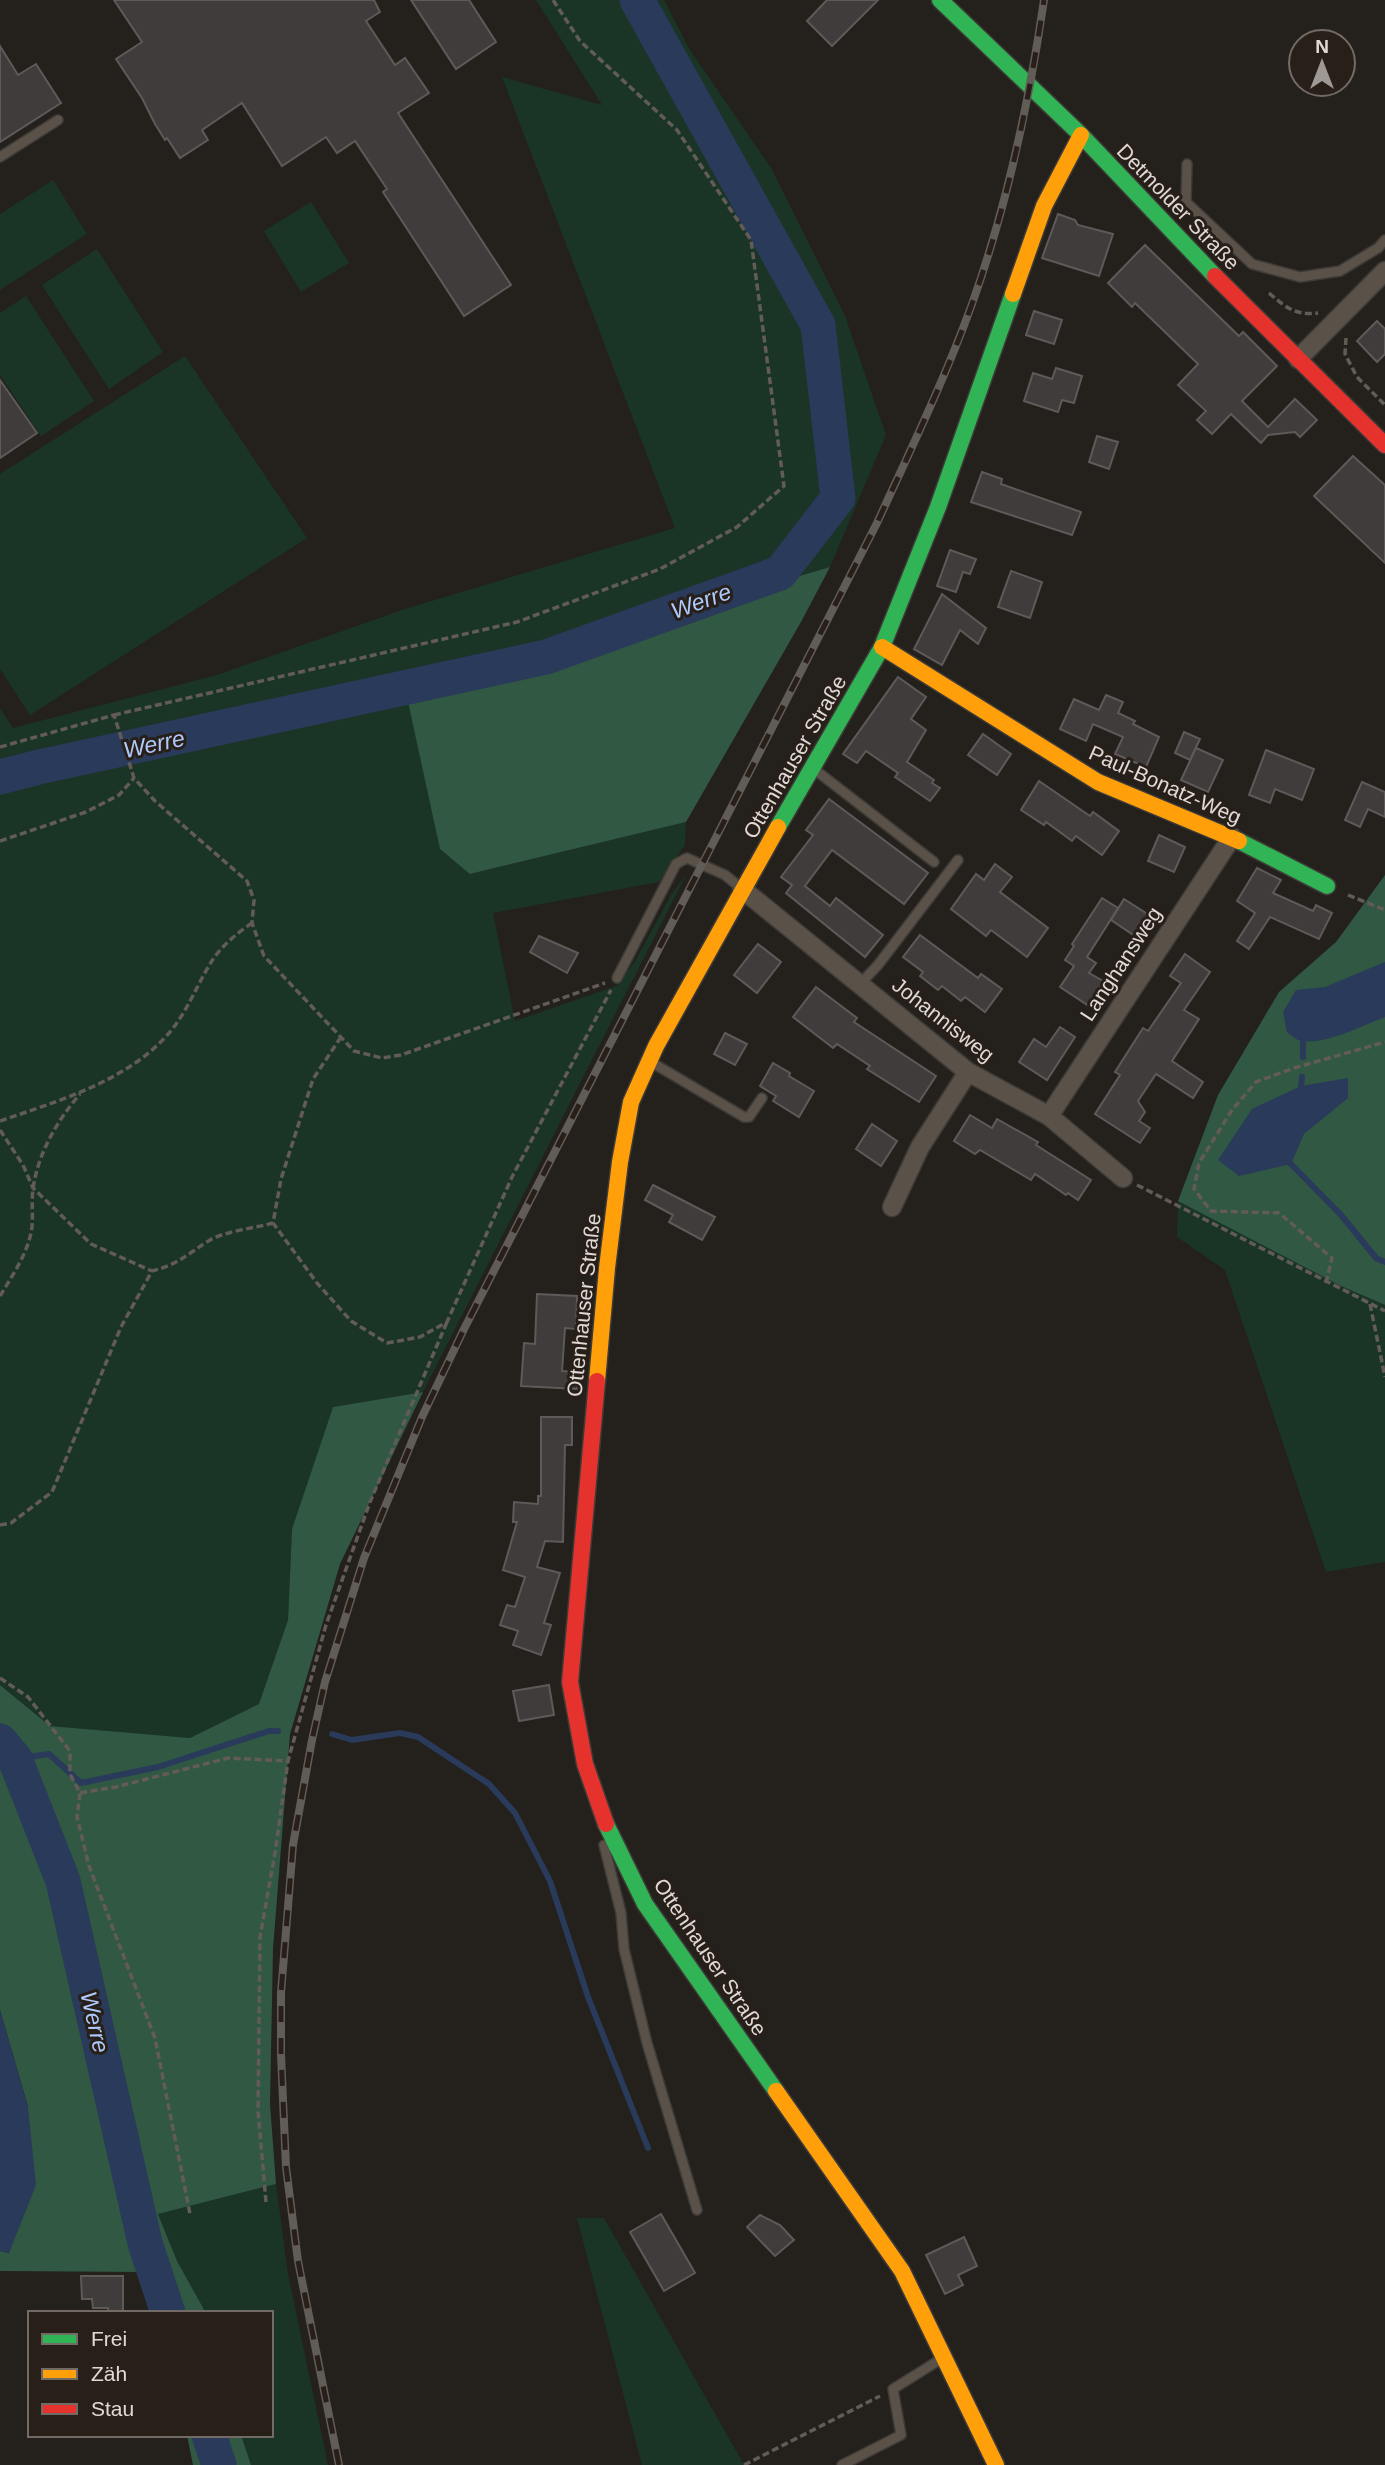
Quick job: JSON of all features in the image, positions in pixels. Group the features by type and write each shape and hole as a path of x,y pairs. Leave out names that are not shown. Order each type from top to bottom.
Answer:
{"street":[{"name":"Detmolder Straße","path":"940,0 1081,135 1187,248 1385,444"},
{"name":"Ottenhauser Straße","path":"996,2465 902,2271 645,1904 608,1830 585,1764 570,1682 607,1268 620,1162 631,1102 649,1061 742,889 882,647 938,507 1044,206 1081,135"},
{"path":"1298,359 1385,271"},
{"name":"Paul-Bonatz-Weg","path":"882,647 1098,782 1232,837 1327,886"},
{"name":"Langhansweg","path":"1049,1116 1232,837"},
{"name":"Johannisweg","path":"742,889 968,1072 1049,1116 1123,1178"},
{"path":"892,1208 920,1147 968,1072"}],"lane":[{"path":"0,157 58,120"},
{"path":"1187,164 1186,202 1252,264 1300,277 1340,271 1378,248 1385,240"},
{"path":"812,768 934,862"},
{"path":"617,978 676,864 688,858 702,863 742,889"},
{"path":"860,984 878,965 958,860"},
{"path":"649,1061 744,1117 749,1117 762,1098"},
{"path":"608,1830 604,1847 621,1913 624,1950 647,2043 697,2210"},
{"path":"842,2465 901,2435 893,2389 943,2358"}],"path":[{"path":"0,747 114,715 517,622 660,569 737,527 783,486 751,240 677,130 580,41 553,0"},
{"path":"114,715 134,778 155,801 247,881 254,900 252,923 264,956 354,1051 382,1058 401,1055 617,978"},
{"path":"0,841 86,812 118,795 134,778"},
{"path":"1327,886 1385,910"},
{"path":"0,1121 81,1094 150,1053 186,1010 211,961 240,931 252,923"},
{"path":"265,2202 258,2111 260,1937 288,1761 326,1625 370,1502 512,1177 617,978"},
{"path":"341,1037 313,1079 281,1179 273,1223 317,1283 351,1321 387,1343 420,1337 447,1322"},
{"path":"1326,1283 1332,1258 1279,1213 1211,1211 1194,1189 1199,1163 1232,1110 1256,1083 1294,1068 1385,1041"},
{"path":"0,1296 25,1252 31,1231 33,1188 48,1139 81,1094"},
{"path":"0,1130 23,1165 33,1188 91,1244 152,1271 167,1268 212,1239 273,1223"},
{"path":"1123,1178 1385,1311"},
{"path":"0,1525 11,1523 52,1492 121,1327 152,1271"},
{"path":"1370,1304 1385,1377"},
{"path":"0,1678 28,1697 70,1751 70,1774 80,1793 77,1817 89,1866 155,2038 190,2214"},
{"path":"80,1793 116,1787 228,1758 288,1761"},
{"path":"744,2465 893,2389"}],"green space":[{"path":"536,0 664,0 690,50 771,168 845,316 886,435 830,567 549,650 485,678 408,697 470,874 686,822 685,845 659,882 493,913 515,1021 616,986 634,963 671,895 687,873 423,1392 333,1407 292,1529 288,1620 260,1704 190,1738 50,1726 0,1685 0,708 13,728 217,675 405,609 675,528 502,77 602,105"},
{"path":"53,180 87,234 0,290 0,214"},
{"path":"311,202 349,263 301,292 264,231"},
{"path":"97,249 163,352 109,389 42,285"},
{"path":"26,296 94,401 41,436 0,375 0,313"},
{"path":"185,356 307,538 30,715 0,669 0,474"},
{"path":"830,567 686,822 470,874 440,849 407,697 485,678 548,650"},
{"path":"1385,875 1385,1305 1341,1286 1178,1201 1218,1095 1279,992 1336,942"},
{"path":"1178,1200 1341,1286 1385,1305 1385,1562 1326,1572 1225,1270 1177,1237"},
{"path":"423,1392 340,1564 290,1734 273,1949 270,2104 276,2184 158,2214 177,2261 205,2311 154,2311 141,2272 0,2271 0,2251 9,2253 28,2107 0,2010 0,1685 50,1726 190,1738 259,1704 288,1620 292,1529 333,1407"},
{"path":"276,2184 288,2274 328,2465 251,2465 242,2437 273,2437 273,2311 205,2311 177,2261 158,2214"},
{"path":"577,2218 604,2218 744,2465 642,2465"},
{"path":"187,2437 242,2437 251,2465 193,2465"}],"water":[{"path":"1385,962 1385,1017 1323,1040 1302,1041 1287,1032 1283,1012 1296,990 1325,987"},
{"path":"1348,1078 1348,1098 1304,1134 1291,1164 1239,1176 1218,1160 1252,1109 1301,1086"},
{"path":"0,2010 28,2107 36,2185 9,2253 0,2251"}],"building":[{"path":"114,0 374,0 380,12 366,21 395,65 405,58 429,93 398,113 511,285 464,316 383,192 387,189 355,141 337,153 326,137 282,166 242,103 202,130 208,140 180,158 167,138 165,140 116,59 142,42"},
{"path":"411,0 469,0 496,42 456,69"},
{"path":"827,0 878,0 832,46 807,21"},
{"path":"0,46 18,75 36,64 61,103 0,142"},
{"path":"1058,214 1075,220 1078,225 1113,234 1099,276 1042,258"},
{"path":"1145,245 1239,336 1243,332 1277,366 1242,401 1268,427 1295,399 1317,420 1300,437 1295,432 1268,435 1261,443 1231,414 1212,434 1197,420 1206,411 1178,385 1198,364 1135,303 1132,307 1108,283"},
{"path":"1034,311 1062,320 1054,344 1026,335"},
{"path":"1377,321 1385,329 1385,354 1377,362 1357,341"},
{"path":"1056,368 1082,376 1074,403 1062,400 1058,412 1024,401 1033,373 1052,379"},
{"path":"0,380 37,433 0,458"},
{"path":"1097,436 1118,442 1109,469 1089,462"},
{"path":"1353,456 1385,485 1385,563 1314,496"},
{"path":"982,472 1002,479 1001,484 1081,512 1072,535 971,502"},
{"path":"950,550 976,559 970,574 963,572 956,592 937,586"},
{"path":"1011,571 1042,582 1030,618 998,607"},
{"path":"942,594 986,628 978,644 960,630 942,665 914,649"},
{"path":"898,677 926,697 911,719 926,730 907,762 934,780 932,783 940,788 930,801 895,777 898,773 866,751 857,763 843,754"},
{"path":"1106,695 1123,702 1118,713 1159,737 1146,767 1115,754 1123,737 1093,724 1086,741 1060,729 1074,699 1099,710"},
{"path":"1184,732 1200,739 1190,760 1175,753"},
{"path":"983,734 1011,754 997,775 968,755"},
{"path":"1196,748 1223,760 1208,792 1181,780"},
{"path":"1266,750 1314,769 1302,800 1275,789 1270,803 1249,795"},
{"path":"1039,781 1090,816 1093,812 1119,831 1102,855 1076,836 1072,841 1046,822 1044,825 1021,810"},
{"path":"1362,782 1385,792 1385,817 1368,809 1360,827 1345,820"},
{"path":"829,799 928,873 904,904 832,850 805,886 830,906 836,898 883,935 865,957 786,893 792,885 781,877 813,835 806,830"},
{"path":"1159,835 1185,847 1174,872 1148,861"},
{"path":"995,864 1012,877 1000,892 1048,928 1027,957 991,930 986,936 951,909 976,874 984,880"},
{"path":"1257,868 1281,880 1273,893 1313,911 1316,905 1332,913 1319,939 1270,917 1249,949 1237,941 1255,913 1237,901"},
{"path":"1102,898 1118,908 1087,957 1096,963 1089,973 1105,982 1089,1006 1060,987 1074,966 1065,960 1074,946 1072,944"},
{"path":"1124,899 1149,915 1135,936 1111,920"},
{"path":"920,935 978,978 981,974 1002,989 985,1012 965,997 961,1001 942,986 938,990 920,976 923,972 903,957"},
{"path":"539,936 578,953 567,973 530,952"},
{"path":"758,944 781,962 757,993 734,975"},
{"path":"1185,954 1210,972 1184,1010 1199,1019 1172,1061 1203,1082 1193,1098 1156,1074 1138,1101 1145,1112 1139,1121 1150,1128 1140,1143 1095,1114 1120,1075 1115,1072 1143,1028 1148,1031 1181,983 1170,976"},
{"path":"816,987 857,1018 854,1022 936,1076 919,1102 867,1069 870,1066 837,1044 833,1048 793,1017"},
{"path":"1060,1027 1075,1037 1047,1080 1019,1062 1034,1039 1046,1047"},
{"path":"725,1033 747,1044 735,1065 714,1054"},
{"path":"773,1063 814,1091 799,1117 773,1101 776,1096 760,1086"},
{"path":"970,1115 992,1128 997,1119 1038,1142 1036,1145 1091,1180 1078,1200 1035,1174 1031,1180 980,1150 975,1154 954,1141"},
{"path":"872,1124 897,1141 881,1166 856,1149"},
{"path":"653,1185 715,1217 702,1240 669,1222 673,1215 645,1200"},
{"path":"537,1294 577,1296 576,1329 565,1328 562,1371 578,1372 577,1389 521,1386 524,1343 535,1344"},
{"path":"541,1417 572,1417 572,1445 565,1445 563,1542 545,1541 537,1567 560,1573 544,1623 551,1625 541,1655 513,1645 518,1631 500,1625 507,1605 515,1607 525,1577 503,1570 517,1522 513,1522 514,1502 538,1504 538,1496 541,1496"},
{"path":"549,1685 554,1715 519,1721 513,1691"},
{"path":"661,2214 695,2273 664,2291 630,2232"},
{"path":"760,2215 780,2225 794,2240 775,2256 747,2227"},
{"path":"964,2237 977,2266 958,2275 963,2285 945,2294 926,2255"},
{"path":"81,2276 123,2276 123,2311 93,2308 92,2299 82,2299"}],"waterway":[{"name":"Werre","path":"0,777 546,657 780,573 838,498 818,325 637,0"},
{"path":"1303,1041 1303,1057"},
{"path":"1301,1086 1302,1077"},
{"path":"1291,1164 1341,1215 1376,1258 1385,1262"},
{"path":"15,1759 49,1754 81,1783 158,1767 269,1731 278,1731"},
{"path":"332,1734 352,1740 400,1733 418,1737 489,1784 515,1813 550,1881 588,1997 648,2148"},
{"name":"Werre","path":"0,1741 15,1759 63,1881 145,2243 167,2311"},
{"name":"Werre","path":"210,2437 219,2465"}],"railway":[{"path":"339,2465 298,2261 286,2167 281,2054 281,1993 293,1845 325,1682 364,1558 422,1417 464,1329 877,523 939,387 962,332 996,230 1024,116 1044,0"}],"traffic: fast":[{"path":"940,0 1081,135 1215,276"},
{"path":"778,827 882,647 938,507 1013,294"},
{"path":"1239,841 1327,886"},
{"path":"606,1824 645,1904 776,2091"}],"traffic: slow":[{"path":"1013,294 1044,206 1081,135"},
{"path":"882,647 1098,782 1239,841"},
{"path":"597,1381 607,1268 620,1162 631,1102 656,1046 778,827"},
{"path":"776,2091 902,2271 996,2465"}],"traffic: jam":[{"path":"1215,276 1385,445"},
{"path":"597,1381 570,1682 585,1764 606,1824"}]}
